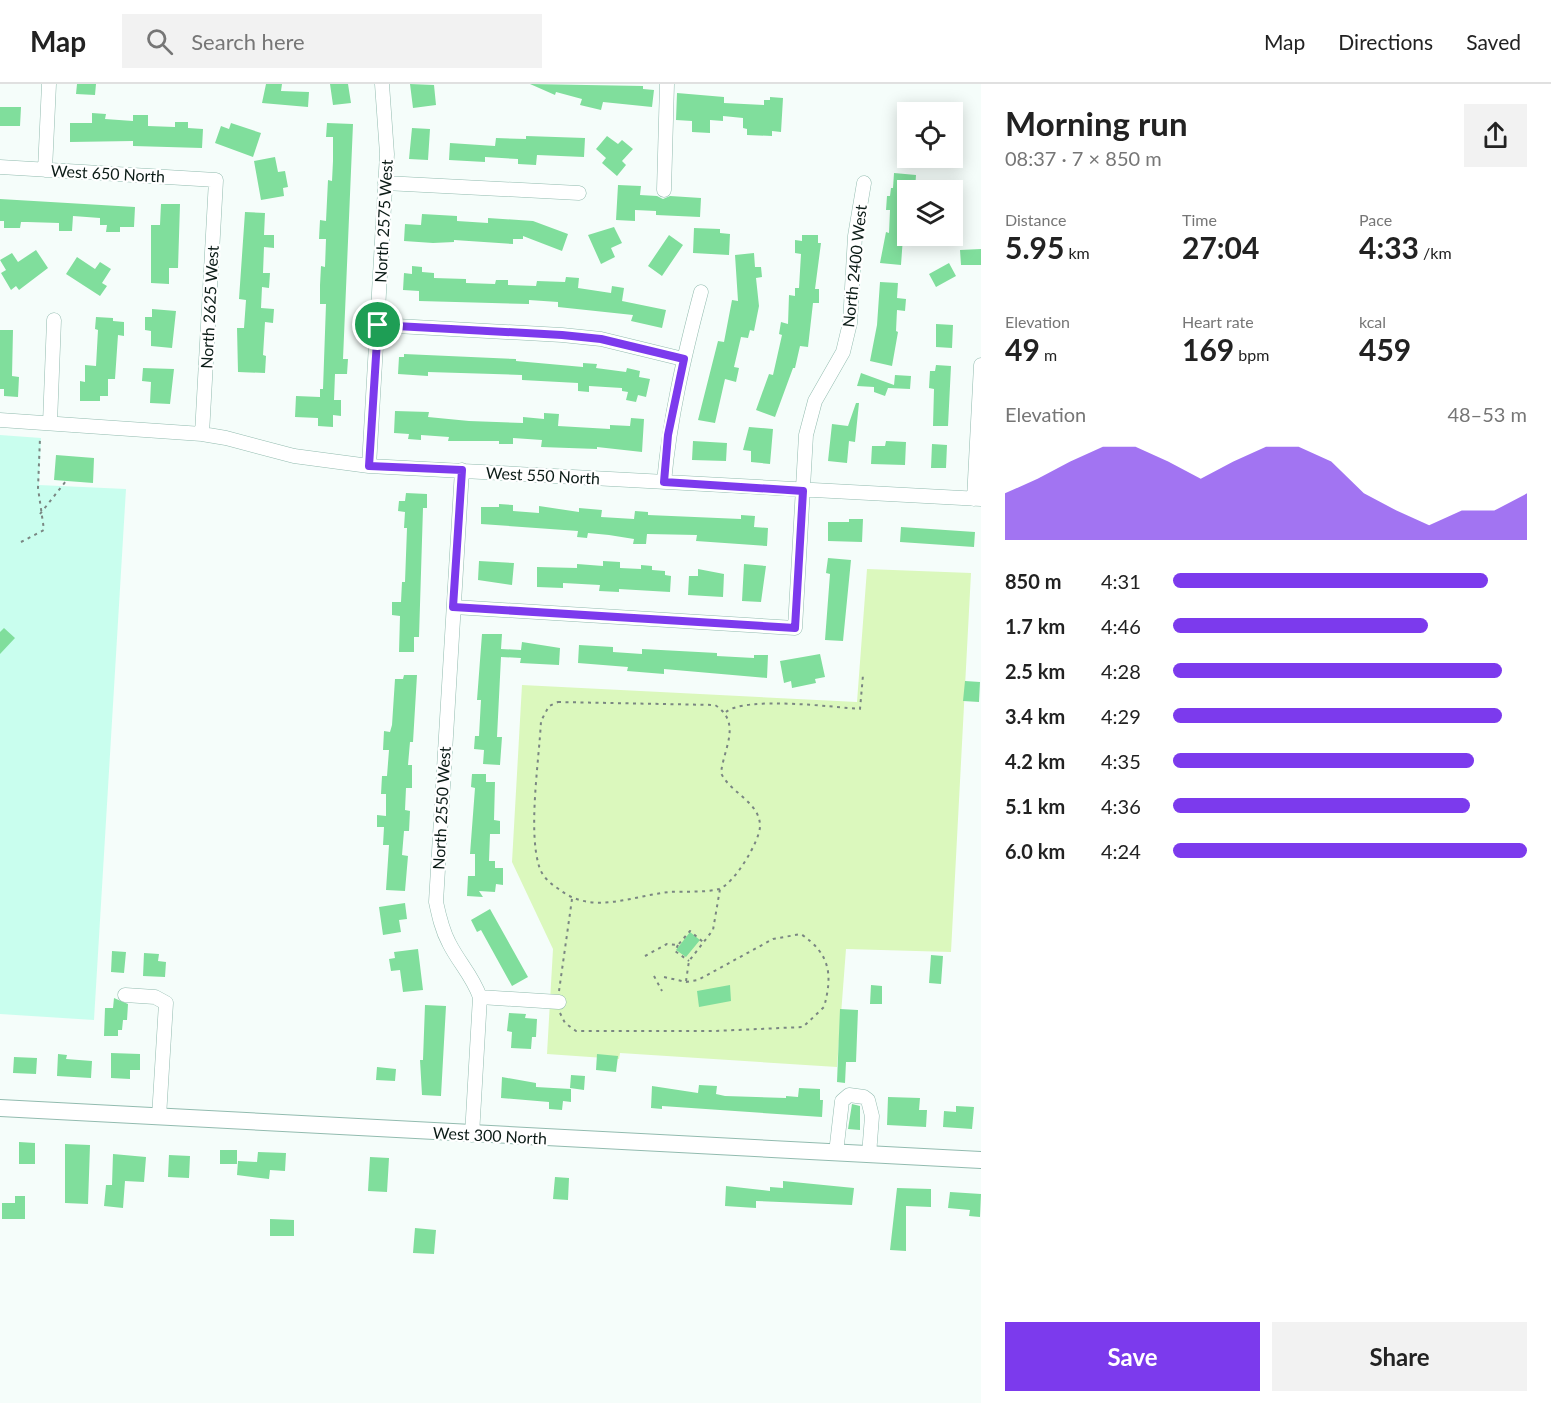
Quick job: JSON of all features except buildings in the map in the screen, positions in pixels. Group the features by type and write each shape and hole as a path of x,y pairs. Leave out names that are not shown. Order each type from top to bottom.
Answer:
{"main road":[{"name":"West 300 North","path":"0,1108 472,1135 981,1160"}],"street":[{"path":"45,170 49,84"},
{"name":"North 2575 West","path":"369,466 387,154 382,84"},
{"path":"664,190 667,84"},
{"name":"West 650 North","path":"0,167 216,180"},
{"name":"North 2625 West","path":"202,434 216,180"},
{"path":"385,183 579,193"},
{"name":"North 2400 West","path":"453,607 795,628 806,435 815,401 843,352 850,322 855,236 864,183"},
{"path":"664,482 668,435 701,292"},
{"path":"50,423 54,320"},
{"path":"378,325 601,339 684,359"},
{"path":"978,499 981,365"},
{"name":"West 550 North","path":"0,420 202,434 294,456 369,466 978,499"},
{"name":"North 2550 West","path":"462,470 436,902 440,924 449,945 473,977 480,997 472,1135"},
{"path":"125,995 155,997 166,1003 159,1117"},
{"path":"480,997 559,1001"},
{"path":"836,1153 842,1101 849,1095 864,1097 871,1106 869,1155"}],"path":[{"path":"21,542 44,530 40,514 40,438"},
{"path":"40,514 66,481"},
{"path":"726,712 733,707 766,704 860,709 863,675"},
{"path":"570,702 715,705 726,712 731,725 721,773 731,788 753,807 759,818 760,829 755,844 734,877 720,888 659,893 601,904 572,899 551,884 540,867 536,833 541,721 549,706 570,702"},
{"path":"686,982 689,961 715,923 720,888"},
{"path":"572,899 562,956 559,1001 565,1023 576,1030 714,1031 803,1027 824,1007 829,966 818,945 801,934 773,939 712,975 686,982 664,977"},
{"path":"689,961 675,951 678,945 690,931 703,942"},
{"path":"645,956 667,944 678,945"},
{"path":"654,976 662,991"}],"shaded area":[{"path":"0,435 41,438 39,485 126,489 94,1020 0,1014"},
{"path":"867,569 971,573 951,952 846,949 837,1067 620,1053 619,1059 547,1054 553,949 512,862 522,685 857,702"}],"route":[{"path":"378,325 601,339 684,359 668,435 664,482 803,491 795,628 453,607 462,470 369,466 378,325"}]}
